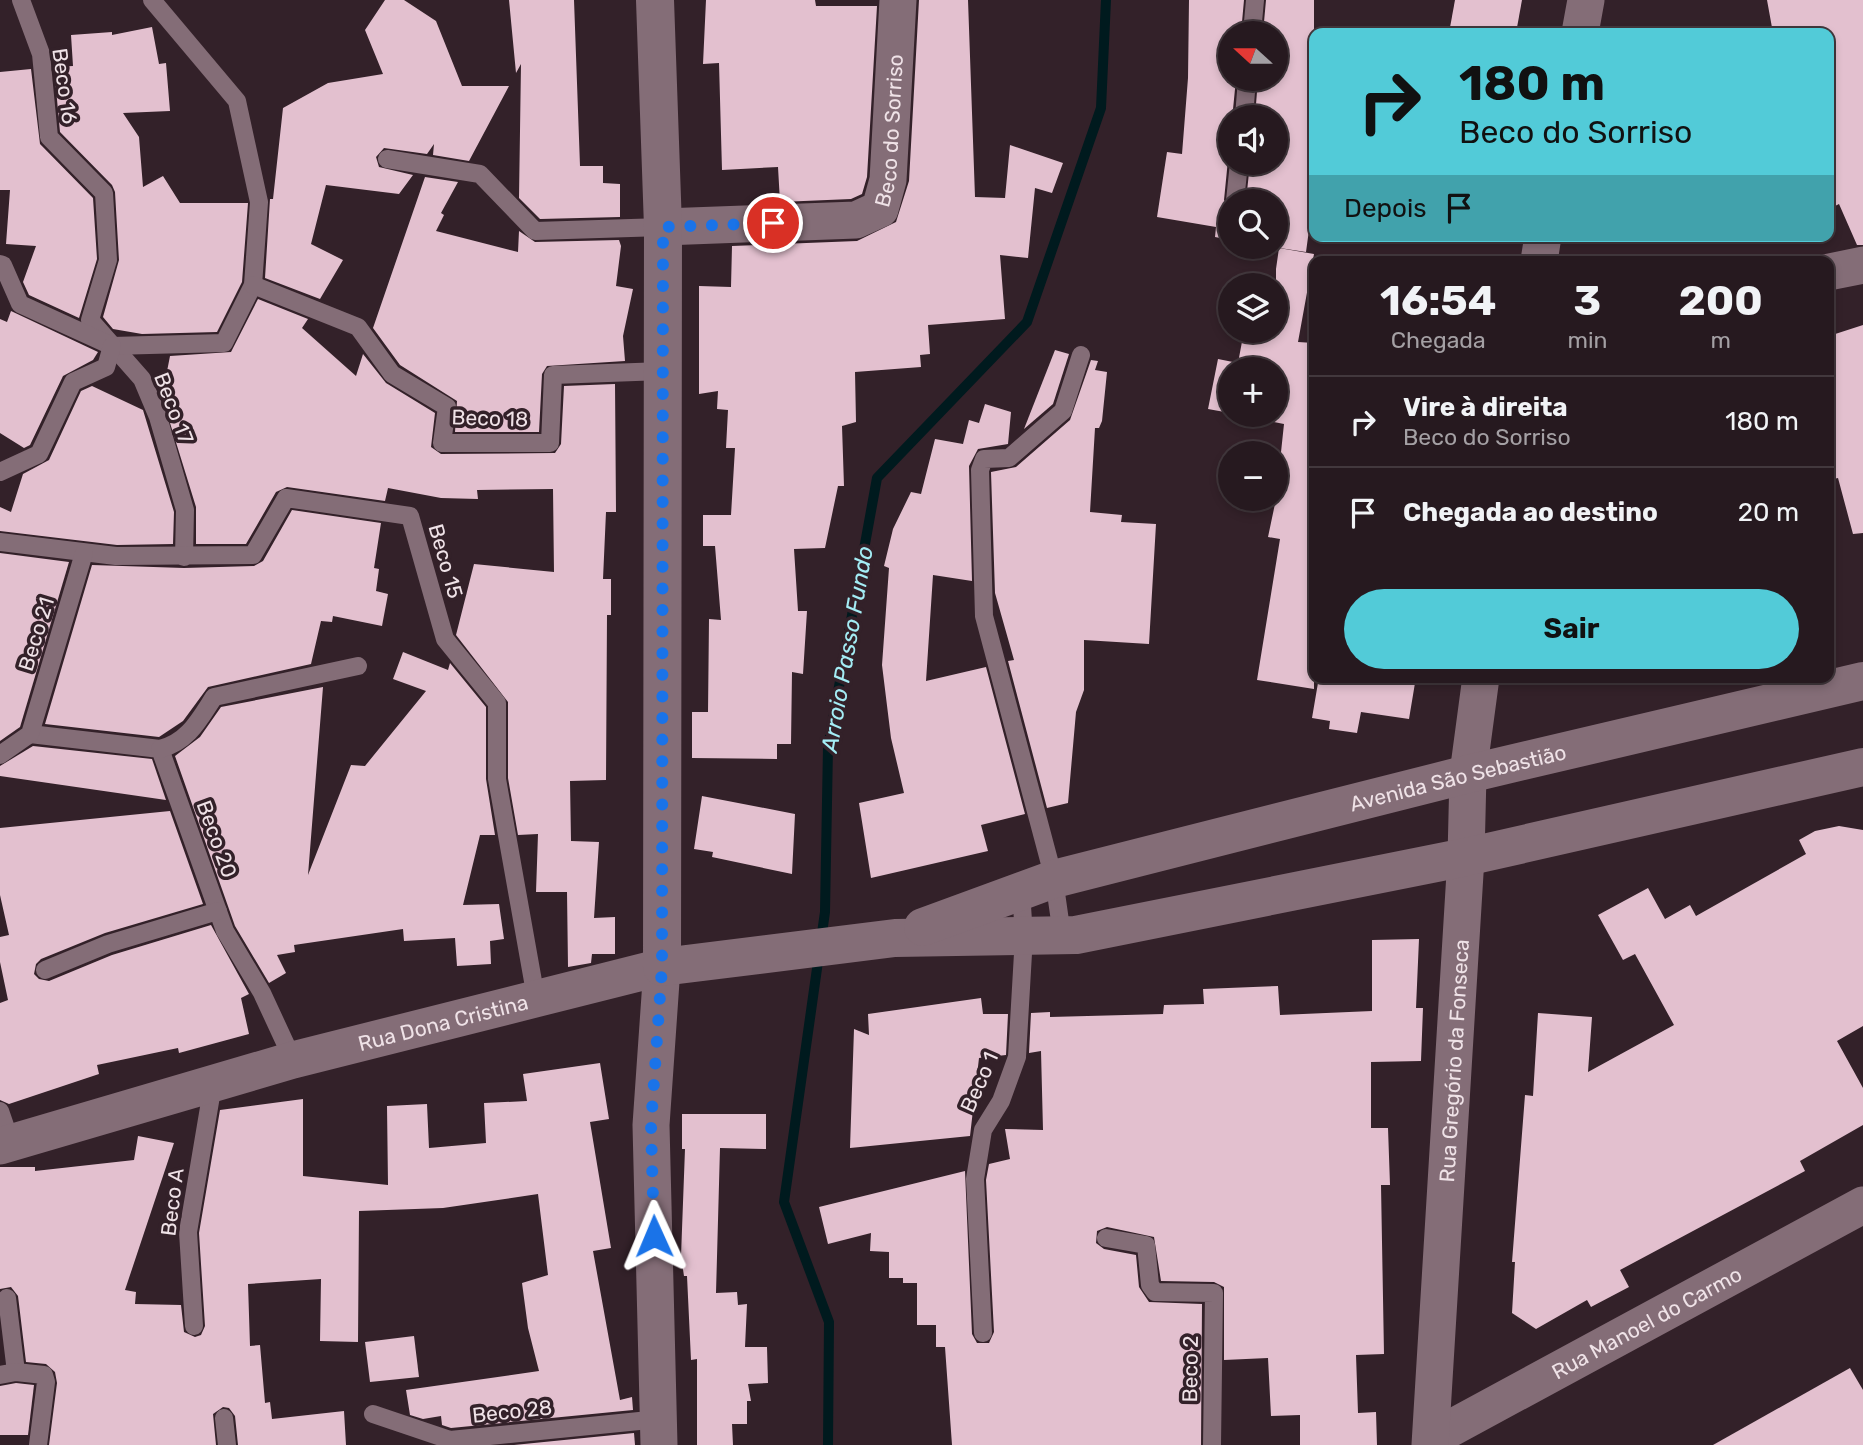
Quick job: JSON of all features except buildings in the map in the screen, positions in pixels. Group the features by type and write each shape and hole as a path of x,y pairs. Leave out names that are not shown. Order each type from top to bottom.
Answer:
{"street":[{"path":"654,0 663,227 662,967 651,1125 659,1432"},
{"name":"Beco do Sorriso","path":"663,227 856,220 880,209 888,180 898,0"},
{"path":"1581,28 1586,0"},
{"path":"1834,271 1863,265"},
{"name":"Avenida São Sebastião","path":"895,937 1037,885 1468,774 1863,681"},
{"name":"Rua Gregório da Fonseca","path":"1431,1442 1466,857 1468,774 1480,683"},
{"path":"895,937 1076,935 1466,857 1863,767"},
{"name":"Rua Dona Cristina","path":"4,1133 212,1084 293,1060 662,967 895,937"},
{"name":"Rua Manoel do Carmo","path":"1431,1442 1863,1205"}],"lane":[{"name":"Beco 16","path":"21,0 40,54 49,137 104,193 108,260 90,320 112,346"},
{"path":"0,472 39,454 73,382 106,367 112,346 224,343 253,285 259,202 237,101 152,0"},
{"path":"1253,21 1255,0"},
{"path":"387,159 480,174 536,230 663,227"},
{"name":"Beco 17","path":"0,264 20,304 112,346 142,379 158,417 185,510 184,558"},
{"name":"Beco 18","path":"253,285 358,327 392,374 447,407 442,443 550,443 553,375 663,371"},
{"path":"1062,935 1037,885 984,616 980,470 984,459 1009,458 1063,411 1081,355"},
{"name":"Beco 15","path":"0,542 84,553 184,558 253,555 286,498 410,516 445,639 497,703 497,779 536,998"},
{"name":"Beco 21","path":"30,734 84,553"},
{"path":"0,755 30,734 160,749 176,745 189,734 214,696 358,666"},
{"name":"Beco 20","path":"160,749 218,911 293,1060"},
{"name":"Beco 1","path":"983,1333 975,1179 983,1129 1001,1101 1017,1057 1024,936 1037,885"},
{"path":"45,970 108,944 218,911"},
{"name":"Beco A","path":"194,1326 188,1232 212,1084"},
{"name":"Beco 2","path":"1105,1238 1146,1245 1150,1285 1155,1292 1214,1293 1212,1445"},
{"path":"7,1298 8,1374 44,1375 46,1382 38,1445"},
{"name":"Beco 28","path":"373,1414 450,1440 659,1432"},
{"path":"225,1418 227,1445"}],"waterway":[{"name":"Arroio Passo Fundo","path":"828,1445 829,1322 784,1202 825,912 828,747 877,478 1027,322 1101,108 1106,0"}],"route":[{"path":"654,1236 651,1125 662,967 663,227 773,223"}]}
